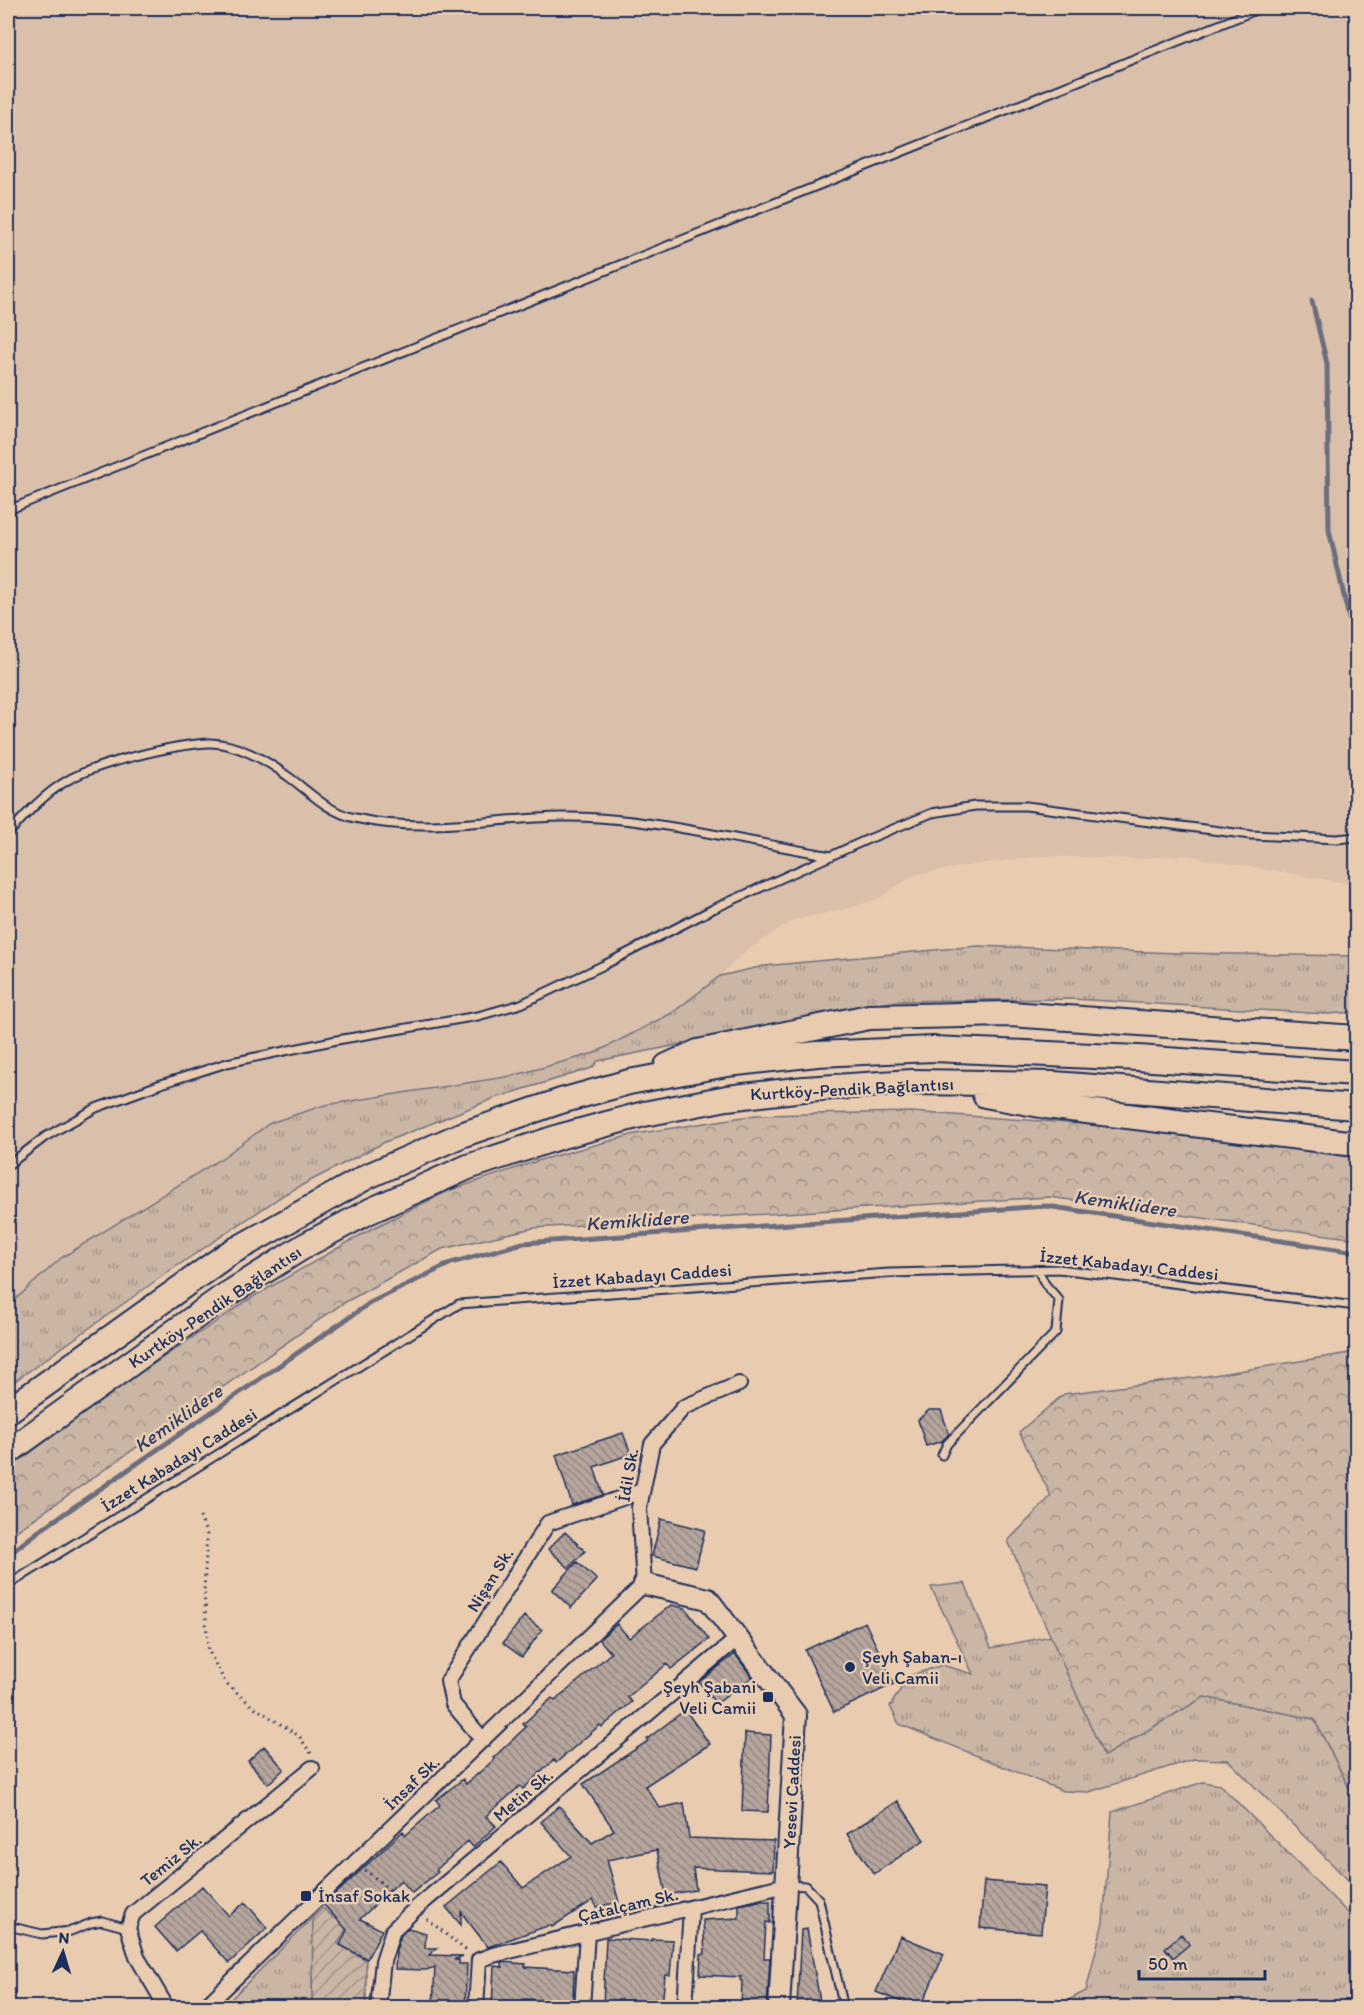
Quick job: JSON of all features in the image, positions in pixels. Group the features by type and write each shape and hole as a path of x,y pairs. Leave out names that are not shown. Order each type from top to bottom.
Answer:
{"highway":[{"path":"629,1082 698,1053 869,1017 1010,1014 1356,1024"},
{"path":"1054,1016 1356,1038"},
{"name":"Kurtköy-Pendik Bağlantısı","path":"8,1411 228,1254 368,1176 461,1135 561,1101 629,1082 727,1064 817,1053 933,1049 1138,1058 1356,1073"},
{"path":"912,1082 1046,1106 1356,1144"},
{"name":"Kurtköy-Pendik Bağlantısı","path":"8,1452 220,1299 306,1245 370,1211 468,1167 562,1136 644,1114 716,1100 804,1089 912,1082 1054,1084 1356,1107"}],"street":[{"name":"İdil Sk.","path":"644,1584 639,1508 652,1444 684,1407 739,1384"},
{"name":"Nişan Sk.","path":"483,1740 453,1704 448,1681 548,1523 642,1491"},
{"name":"Yesevi Caddesi","path":"644,1584 708,1599 796,1715 778,2007"},
{"name":"İnsaf Sk.","path":"204,2007 644,1584"},
{"name":"Metin Sk.","path":"378,2007 383,1961 393,1930 415,1909 738,1638"},
{"name":"Temiz Sk.","path":"128,1928 133,1914 312,1768"},
{"name":"Çatalçam Sk.","path":"479,1960 786,1885"},
{"path":"685,2007 691,1908"},
{"path":"128,1928 137,1957 167,2007"},
{"path":"582,2007 587,1933"},
{"path":"476,2007 479,1960"}],"lane":[{"path":"8,510 1261,8"},
{"path":"8,834 36,804 68,780 96,768 169,748 209,743 231,747 254,756 286,775 317,801 353,818 410,825 487,823 562,817 629,819 831,856"},
{"path":"8,1165 45,1137 96,1108 226,1063 337,1040 478,1016 522,1004 714,909 932,813 975,806 1026,806 1251,836 1337,839 1356,837"},
{"name":"İzzet Kabadayı Caddesi","path":"8,1586 459,1304 889,1273 1059,1269 1356,1306"},
{"path":"942,1455 947,1444 1056,1332 1059,1300 1045,1284 1038,1270"},
{"path":"786,1885 806,1886 819,1900 844,2007"},
{"path":"8,1926 42,1934 71,1931 91,1923 102,1922 128,1928"}],"path":[{"path":"200,1517 207,1534 204,1591 208,1650 225,1682 251,1705 298,1736 312,1753 312,1768"},
{"path":"355,1863 479,1960"}],"shaded area":[{"path":"8,8 1356,8 1356,885 1183,855 1135,859 1045,856 914,875 880,898 854,907 794,920 747,950 720,976 672,1013 595,1053 512,1076 270,1123 8,1306"}],"green space":[{"path":"977,946 1356,956 1356,1012 1327,1014 1073,999 896,1001 598,1061 592,1068 495,1098 385,1142 285,1194 168,1272 8,1386 8,1306 61,1258 222,1158 270,1123 325,1105 512,1076 595,1053 672,1013 720,976 764,966"},
{"path":"911,1112 1183,1131 1356,1158 1356,1239 1049,1197 533,1228 442,1249 342,1304 8,1537 8,1472 11,1467 124,1384 251,1298 371,1229 448,1191 540,1160 635,1134 756,1115"},
{"path":"1356,1352 1356,1801 1314,1719 1204,1697 1104,1756 1008,1541 1051,1496 1019,1432 1064,1394 1207,1376"},
{"path":"965,1583 991,1648 1051,1636 1104,1756 1204,1697 1314,1719 1356,1801 1356,1888 1228,1760 1194,1759 1089,1792 1063,1791 899,1724 890,1706 909,1676 942,1665 973,1674 931,1587"},
{"path":"1203,1782 1220,1785 1347,1912 1356,1918 1356,2007 1053,2008 1086,1991 1103,1922 1112,1812"},
{"path":"323,1908 335,1919 346,1909 353,1915 338,1944 366,1960 366,2007 312,2008 313,1917"},
{"path":"313,1917 312,2007 234,2007 230,2000"}],"building":[{"path":"929,1410 941,1410 949,1434 942,1441 926,1446 918,1420"},
{"path":"623,1433 631,1454 594,1467 603,1495 572,1505 556,1455"},
{"path":"661,1519 705,1530 696,1567 652,1556"},
{"path":"565,1532 585,1551 569,1568 548,1549"},
{"path":"577,1562 597,1580 571,1608 552,1590"},
{"path":"671,1605 685,1608 709,1639 671,1669 667,1664 628,1697 632,1702 602,1727 600,1725 556,1763 554,1760 523,1789 520,1786 486,1816 496,1826 473,1847 468,1841 436,1870 438,1872 412,1893 401,1880 360,1919 382,1930 367,1959 340,1945 347,1930 324,1905 403,1831 406,1835 440,1805 436,1800 463,1779 466,1784 495,1759 493,1758 526,1727 523,1724 552,1698 555,1701 611,1653 599,1639 617,1624 629,1638"},
{"path":"524,1616 542,1630 522,1657 503,1643"},
{"name":"Şeyh Şaban-ı Veli Camii","path":"865,1622 894,1684 834,1712 805,1650"},
{"path":"735,1654 752,1677 716,1704 699,1682"},
{"path":"685,1710 710,1744 645,1786 660,1808 684,1803 689,1838 774,1841 773,1871 693,1868 696,1890 666,1895 657,1850 607,1860 619,1902 597,1907 593,1900 552,1927 550,1925 488,1947 461,1912 461,1925 446,1907 501,1862 523,1888 571,1856 541,1822 559,1806 592,1843 614,1830 583,1784 648,1741 647,1739"},
{"path":"745,1733 771,1735 768,1812 742,1811"},
{"path":"264,1746 284,1769 268,1784 248,1761"},
{"path":"898,1801 924,1840 874,1874 847,1834"},
{"path":"984,1881 1045,1886 1041,1933 980,1928"},
{"path":"202,1886 229,1916 245,1902 267,1928 229,1963 200,1931 176,1951 155,1927"},
{"path":"770,1901 770,1923 766,1922 764,1958 770,1958 767,2007 741,2007 741,1977 700,1975 701,1954 705,1954 703,1920 739,1918 739,1905"},
{"path":"408,1928 426,1933 425,1948 437,1948 429,1955 463,1956 454,1960 459,1960 459,1964 467,1964 465,2007 433,2007 435,1967 426,1970 395,1969 396,1950 401,1935"},
{"path":"807,1929 821,2007 797,2007 801,1930"},
{"path":"1181,1934 1190,1944 1173,1958 1165,1948"},
{"path":"900,1936 944,1954 921,2007 915,2007 876,1992"},
{"path":"606,1938 673,1940 670,1975 665,1975 662,2006 632,2003 631,2007 603,2007"},
{"path":"501,1962 526,1964 525,1967 574,1970 573,2002 524,1999 524,2007 492,2007 494,1966 503,1967"}],"waterway":[{"path":"1312,301 1327,364 1329,530 1349,618 1356,633"},
{"name":"Kemiklidere","path":"8,1555 39,1531 370,1303 451,1263 523,1243 1046,1206 1356,1252"}],"place":[{"name":"Şeyh Şaban-ı Veli Camii","path":"850,1667"},
{"name":"Şeyh Şabani Veli Camii","path":"768,1697"},
{"name":"İnsaf Sokak","path":"306,1896"}]}
